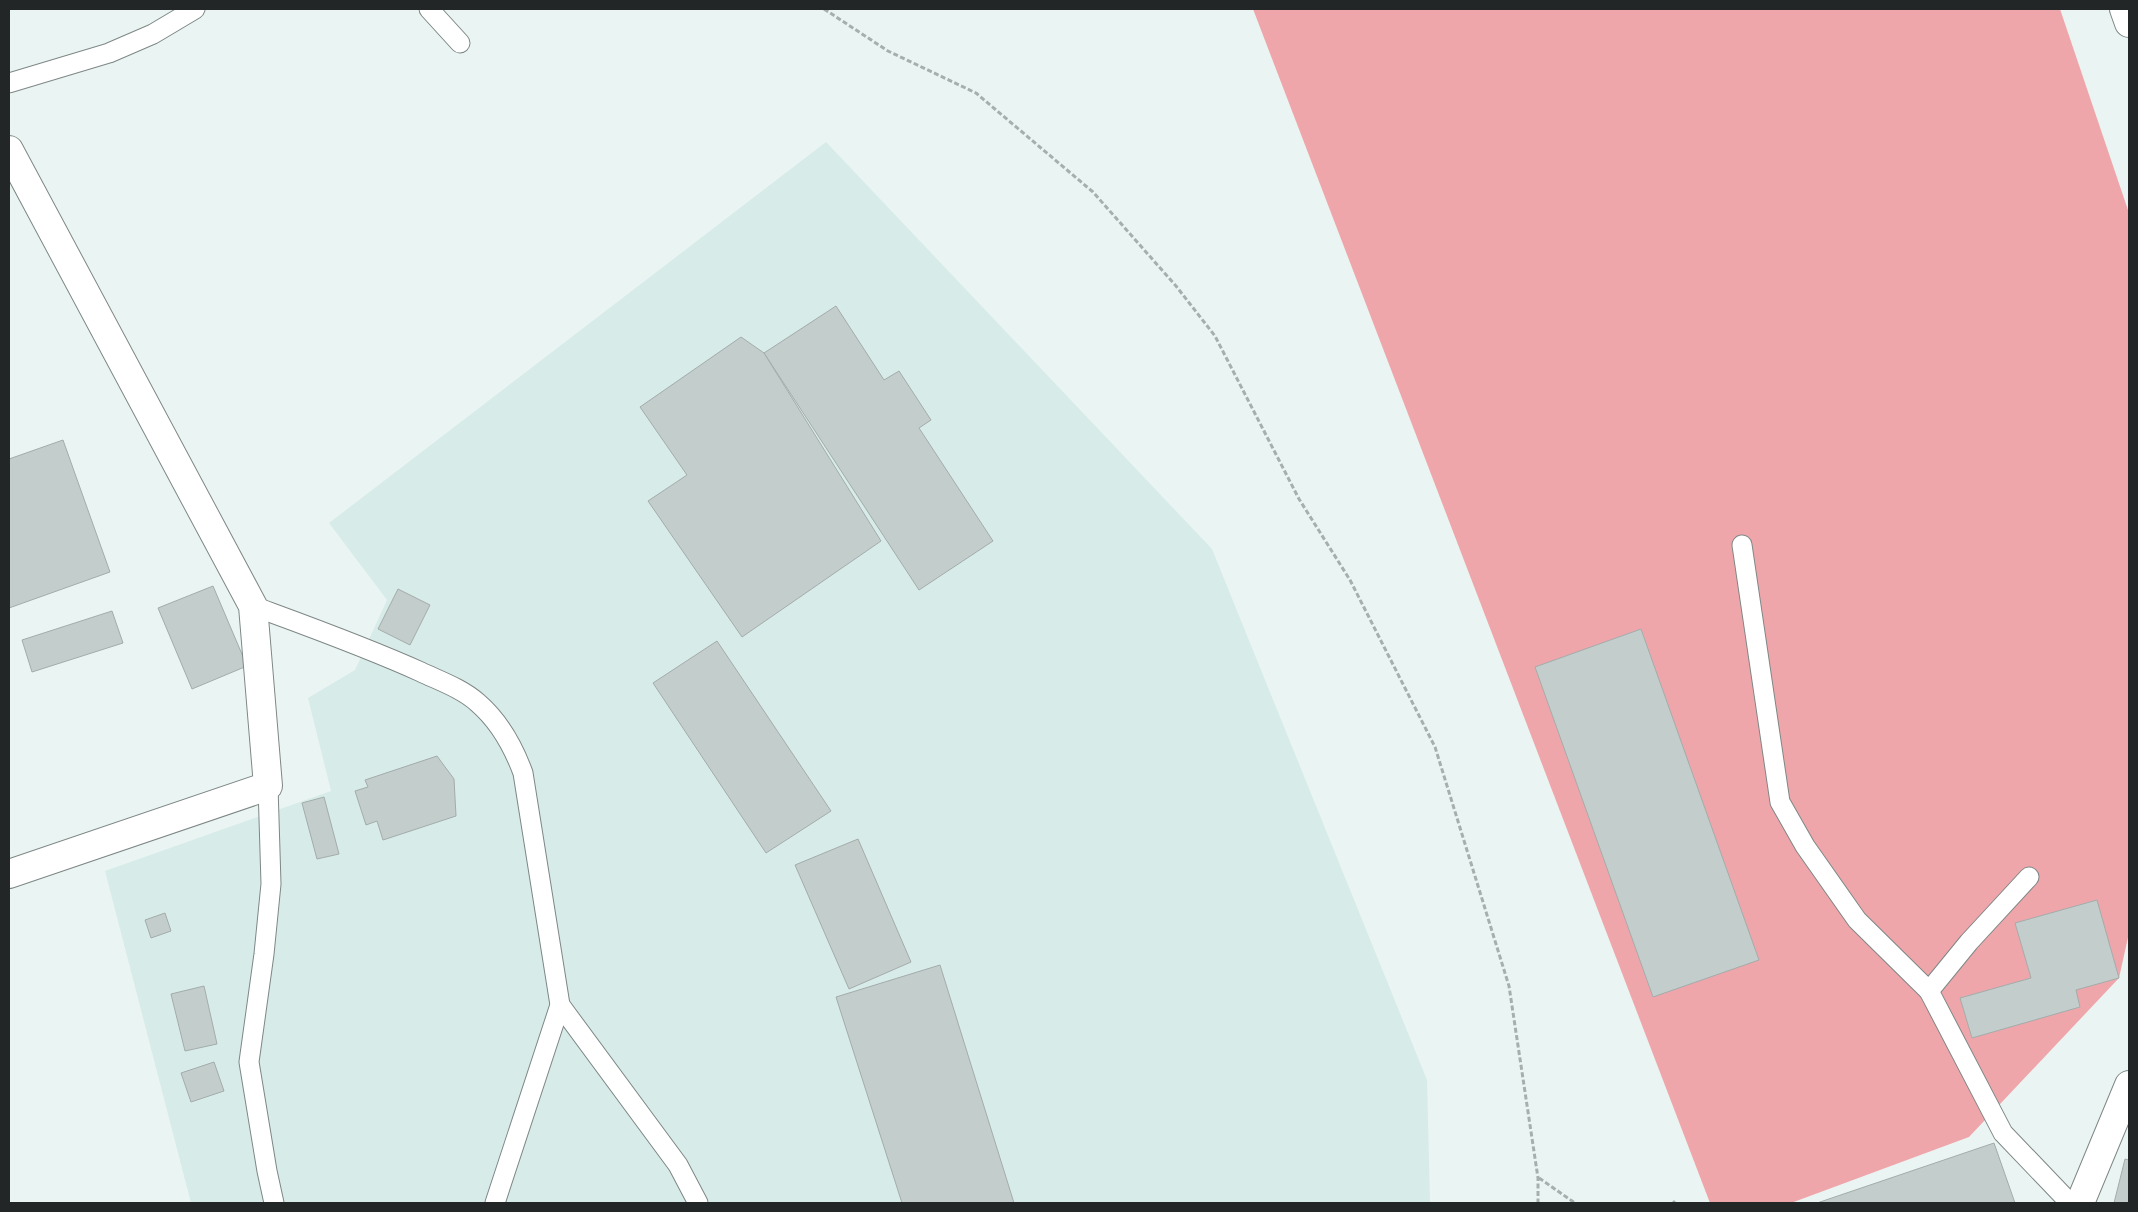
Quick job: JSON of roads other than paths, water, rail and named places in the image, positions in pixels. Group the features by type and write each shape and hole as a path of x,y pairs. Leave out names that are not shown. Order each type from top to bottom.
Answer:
{"street":[{"path":"2124,9 2129,23"},
{"path":"9,150 253,606 268,786 9,874"},
{"path":"2080,1203 2129,1085"}],"lane":[{"path":"9,83 109,52 153,34 196,9"},
{"path":"429,9 460,44"},
{"path":"1742,545 1780,802 1805,846 1857,920 1929,991 2003,1132 2070,1203"},
{"path":"253,606 376,651 449,685 477,702 498,725 515,750 524,773 560,1005 494,1203"},
{"path":"268,786 271,884 264,954 249,1062 274,1203"},
{"path":"1929,991 1969,942 2029,877"},
{"path":"560,1005 678,1165 698,1203"}]}
